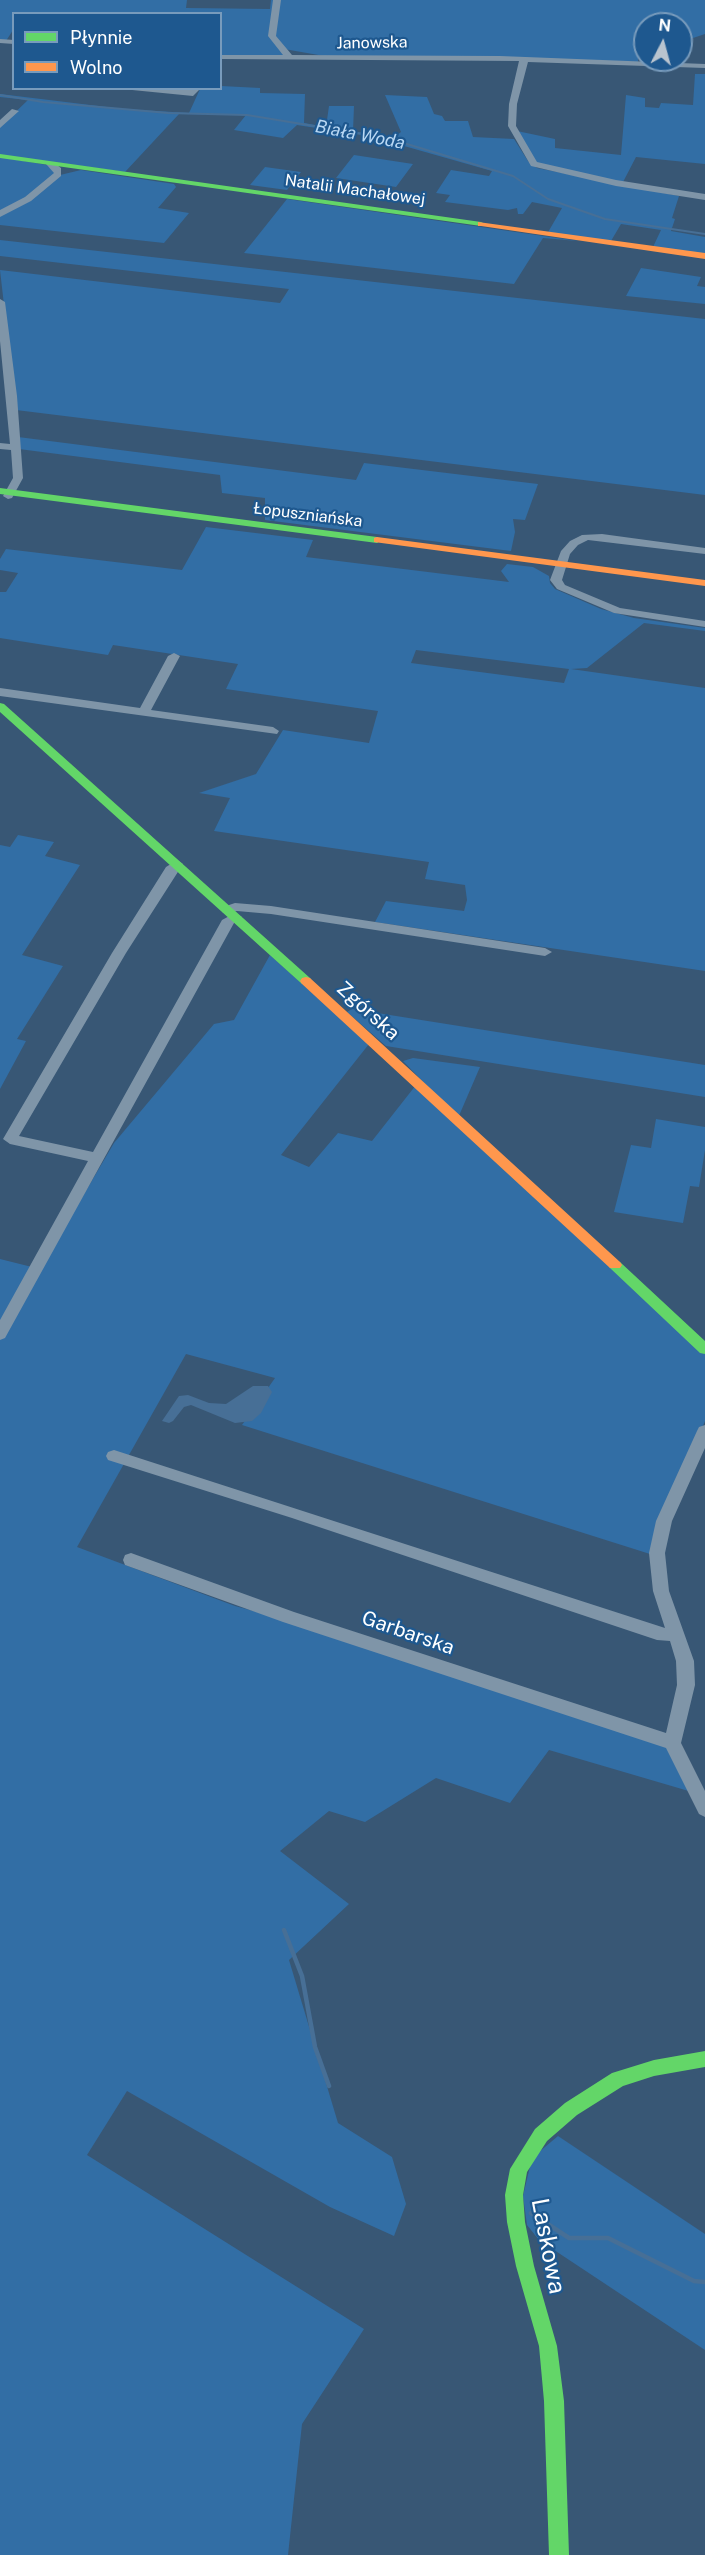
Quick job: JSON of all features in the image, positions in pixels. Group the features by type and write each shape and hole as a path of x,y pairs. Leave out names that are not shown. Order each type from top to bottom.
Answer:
{"street":[{"path":"277,0 272,36 291,59"},
{"name":"Janowska","path":"222,57 524,59 705,66"},
{"path":"524,59 512,115 517,138 530,160 539,167 705,197"},
{"path":"147,90 193,93 196,90"},
{"path":"0,124 15,111"},
{"name":"Natalii Machałowej","path":"0,156 54,169 82,169 705,256"},
{"path":"0,214 28,199 54,169"},
{"path":"0,302 18,478 5,494"},
{"path":"0,446 15,448"},
{"name":"Łopuszniańska","path":"5,494 705,583"},
{"path":"705,550 591,536 574,543 561,564 556,578 557,584 589,601 630,614 705,624"},
{"path":"144,713 174,656"},
{"path":"0,692 273,731"},
{"name":"Zgórska","path":"0,706 418,1082 705,1349"},
{"path":"98,1158 10,1139 119,953 177,864"},
{"path":"0,1334 235,907 271,910 544,952"},
{"path":"705,1431 664,1521 657,1553 661,1591 685,1661 686,1685 672,1743 705,1809"},
{"path":"114,1456 295,1513 657,1633 666,1635 676,1633"},
{"name":"Garbarska","path":"131,1560 289,1617 672,1743"},
{"name":"Laskowa","path":"560,2555 554,2401 548,2346 525,2266 516,2222 514,2195 519,2169 541,2135 571,2109 618,2079 654,2068 705,2059"}],"shaded area":[{"path":"0,0 187,0 186,8 270,9 271,0 705,0 705,34 693,38 693,12 633,12 633,62 330,57 284,49 289,56 222,56 222,12 12,12 12,32 6,41 0,40"},
{"path":"695,74 705,74 705,164 636,157 623,182 616,182 536,164 517,131 555,139 555,148 621,155 626,95 645,98 645,107 659,108 661,103 693,105"},
{"path":"222,86 260,88 260,93 305,94 304,123 326,127 329,106 354,106 353,131 393,138 401,132 385,95 427,97 434,114 442,116 445,121 468,121 473,137 514,139 528,161 537,168 679,196 672,218 675,219 671,231 705,237 705,255 547,234 562,208 532,202 523,214 518,214 517,208 508,210 445,202 450,195 436,193 451,170 489,176 492,171 369,136 297,125 283,138 234,130 246,115 179,114 125,172 0,155 0,127 28,100 0,97 0,94 123,109 189,113 200,90 222,90","holes":["621,224 661,230 653,247 611,241"]},
{"path":"354,155 413,164 396,187 336,178"},
{"path":"0,157 47,165 55,173 30,196 0,212"},
{"path":"265,167 301,172 287,190 250,185"},
{"path":"81,170 174,184 176,187 158,208 189,213 164,243 0,225 0,215 60,175"},
{"path":"287,199 578,241 543,238 514,284 244,253"},
{"path":"0,240 705,319 705,495 16,410 0,270 280,303 289,289 0,256"},
{"path":"641,268 701,277 697,286 705,287 705,304 626,296"},
{"path":"18,437 356,480 364,463 538,484 525,520 513,519 515,532 511,551 265,520 265,498 222,493 220,475 19,449"},
{"path":"206,527 313,540 306,557 509,582 501,571 507,564 533,567 549,576 550,583 555,589 601,609 634,618 705,628 705,631 644,623 587,668 571,669 705,688 705,971 375,922 386,901 464,911 467,900 465,885 425,879 429,862 214,831 230,798 199,793 256,774 283,730 369,743 378,711 226,689 238,664 113,645 108,655 0,638 0,592 6,592 18,573 0,570 0,559 6,549 182,570","holes":["416,650 569,669 564,683 411,663"]},
{"path":"18,835 54,842 45,856 80,865 22,955 63,966 17,1039 26,1041 0,1089 0,845 10,847"},
{"path":"270,955 369,1044 281,1155 309,1167 338,1133 372,1141 416,1085 705,1354 705,1421 650,1554 242,1425 275,1378 186,1354 77,1547 235,1606 305,1625 669,1744 692,1792 549,1750 510,1803 436,1778 365,1822 329,1811 280,1851 349,1904 289,1960 338,2123 392,2157 406,2204 394,2236 330,2207 127,2091 87,2155 364,2329 302,2424 288,2555 0,2555 0,1259 40,1269 114,1143 214,1024 234,1020"},
{"path":"352,1009 705,1065 705,1097 386,1046 347,1012"},
{"path":"413,1058 480,1067 458,1118 403,1061"},
{"path":"656,1119 705,1127 705,1150 699,1187 690,1186 683,1223 614,1212 631,1145 651,1148"},
{"path":"253,1386 268,1386 272,1392 261,1413 252,1421 235,1423 191,1405 184,1407 173,1421 169,1423 162,1421 179,1396 188,1395 209,1403 226,1404"},
{"path":"558,2136 705,2234 705,2350 539,2240 527,2225 523,2196 532,2158"}],"waterway":[{"name":"Biała Woda","path":"0,95 43,102 168,113 247,115 387,138 513,176 548,199 605,219 705,234"},
{"path":"284,1930 302,1976 315,2047 329,2086"},
{"path":"531,2213 569,2238 608,2238 694,2281 705,2282"}],"traffic: fast":[{"path":"0,156 481,224"},
{"path":"0,491 377,540"},
{"path":"0,706 306,981"},
{"path":"615,1265 705,1349"},
{"path":"559,2555 554,2401 548,2346 525,2266 516,2222 514,2195 519,2169 541,2135 571,2109 618,2079 654,2068 705,2059"}],"traffic: slow":[{"path":"481,224 705,256"},
{"path":"377,540 705,583"},
{"path":"306,981 615,1265"}]}
